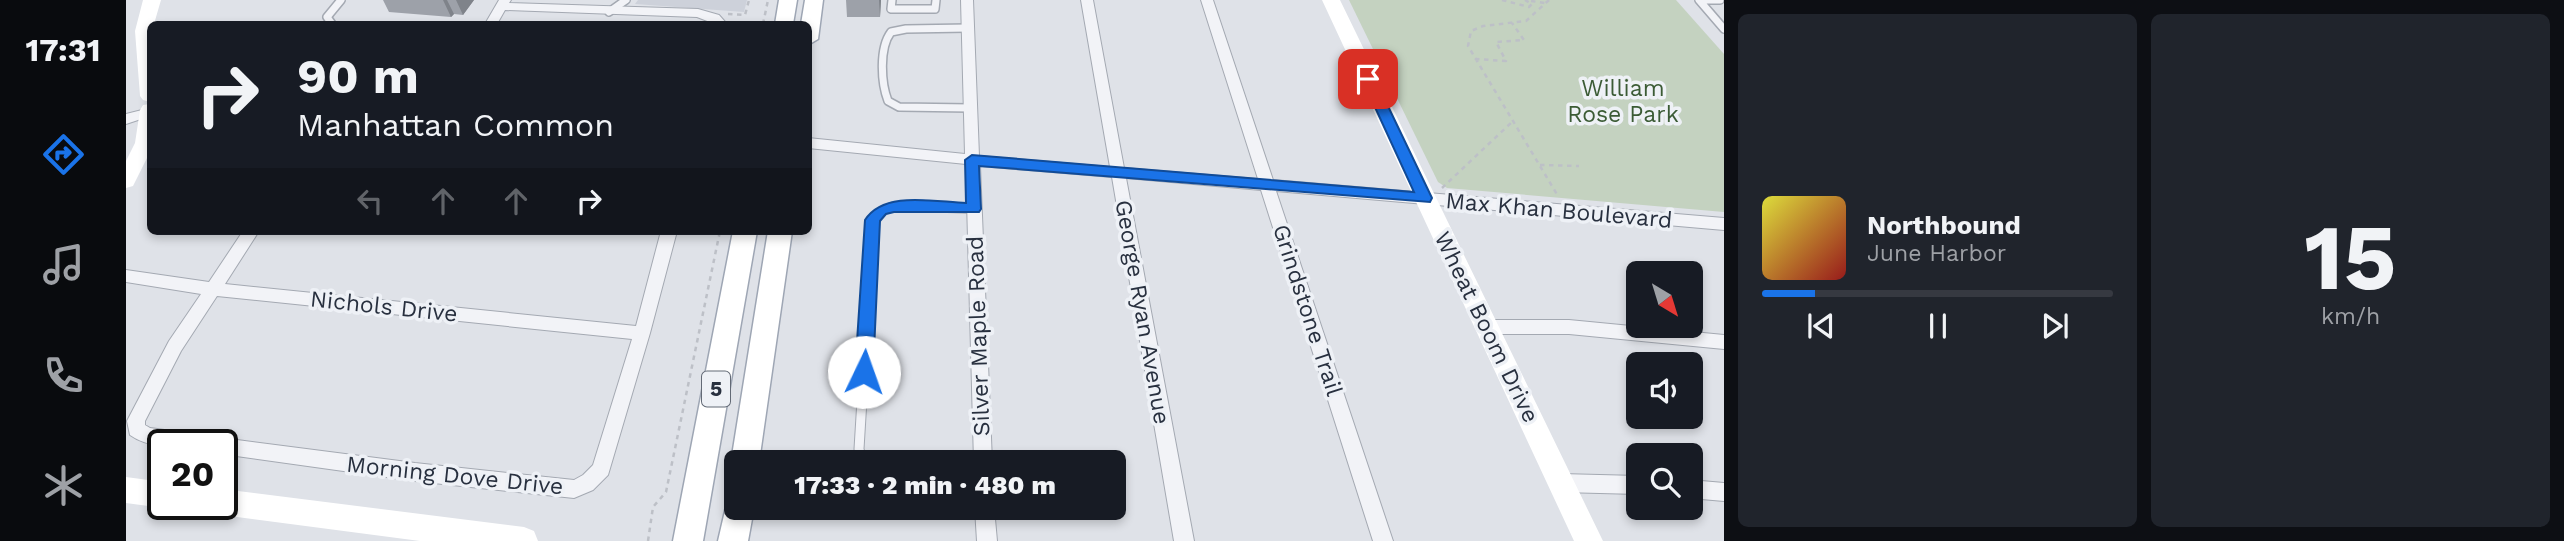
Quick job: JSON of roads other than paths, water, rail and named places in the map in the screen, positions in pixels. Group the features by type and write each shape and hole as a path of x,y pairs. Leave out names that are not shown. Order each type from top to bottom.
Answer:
{"main road":[{"path":"784,21 788,0"},
{"path":"811,21 814,0"},
{"name":"5","path":"688,541 744,235"},
{"name":"5","path":"747,450 779,235"},
{"path":"733,541 737,520"}],"street":[{"path":"147,64 144,31 152,0"},
{"name":"Silver Maple Road","path":"967,0 983,450"},
{"name":"George Ryan Avenue","path":"1087,0 1184,541"},
{"name":"Grindstone Trail","path":"1207,0 1383,541"},
{"name":"Wheat Boom Drive","path":"1331,0 1433,193 1487,327 1589,541"},
{"path":"493,21 503,3 607,18 698,13 718,21"},
{"path":"126,119 147,113"},
{"path":"126,181 145,143 147,131"},
{"name":"Max Khan Boulevard","path":"812,142 972,160 1267,185 1433,193 1724,224"},
{"path":"147,436 138,431 135,425 138,412 175,346 248,235"},
{"name":"Morning Dove Drive","path":"238,448 415,472 574,489 581,487 592,480 601,469 642,333 667,235"},
{"name":"Nichols Drive","path":"126,276 213,289 642,333"},
{"path":"1487,327 1569,327 1724,342"},
{"path":"1561,483 1626,485"},
{"path":"126,490 147,493"},
{"path":"1703,490 1724,492"},
{"path":"238,504 524,541"},
{"path":"986,520 987,541"}],"lane":[{"path":"330,21 327,17 341,0"},
{"path":"607,18 626,0"},
{"path":"892,0 891,9 935,9 936,0"},
{"path":"1701,0 1720,0"},
{"path":"1701,0 1724,29"},
{"path":"968,28 891,32 885,40 883,88 888,101 899,107 970,107"},
{"path":"859,450 873,220 881,211 893,206 974,209"}],"park label":[{"name":"William Rose Park","path":"1623,101"}]}
